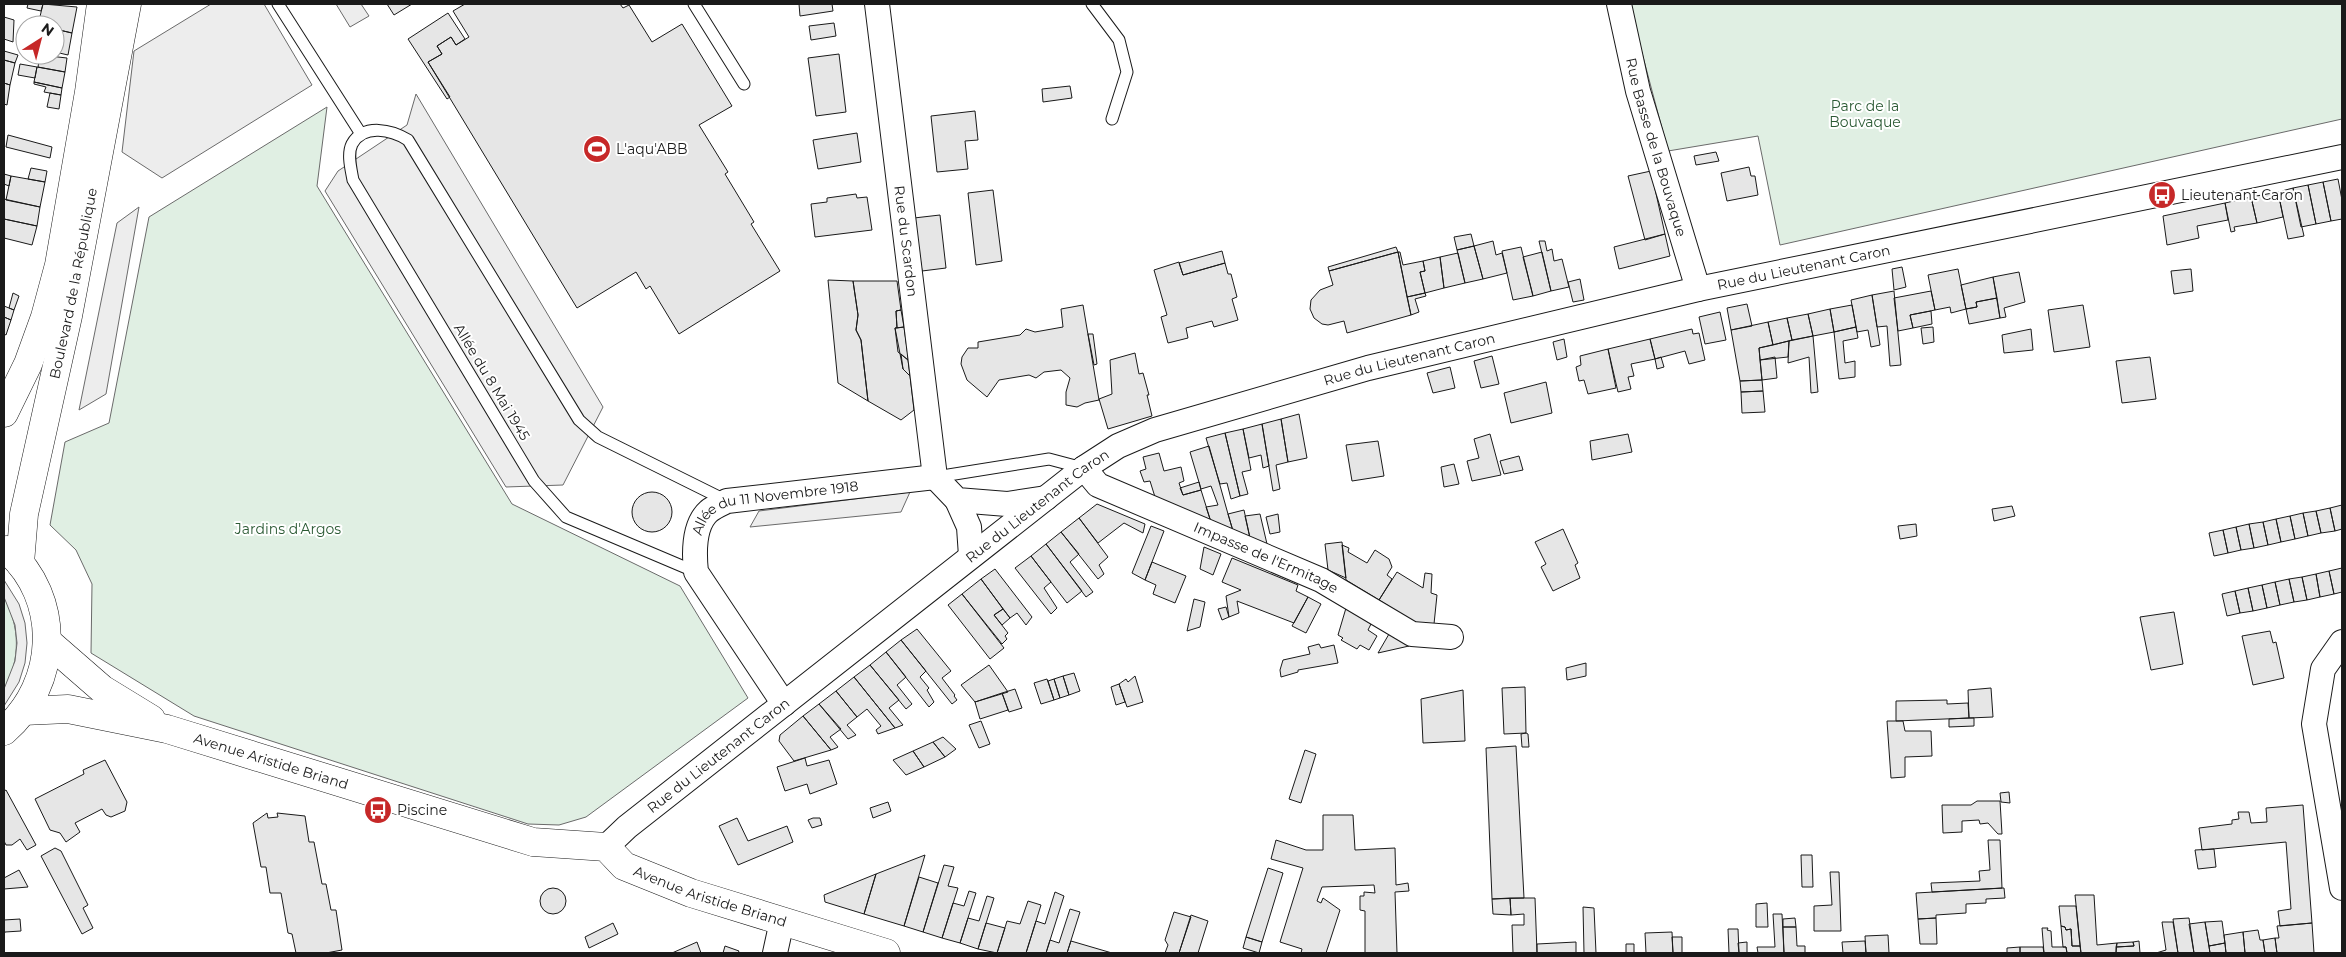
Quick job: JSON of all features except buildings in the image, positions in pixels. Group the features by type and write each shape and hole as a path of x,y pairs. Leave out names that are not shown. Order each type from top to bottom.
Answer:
{"main road":[{"name":"Boulevard de la République","path":"4,413 28,364 45,317 59,265 87,101 101,4"},
{"name":"Boulevard de la République","path":"12,555 24,514 73,289 127,4"},
{"path":"4,731 23,711 40,679 48,642 40,597 12,555"},
{"name":"Avenue Aristide Briand","path":"48,642 102,689 167,729"},
{"name":"Avenue Aristide Briand","path":"23,711 68,709 167,729 533,842 606,847 624,866 691,893 886,953"}],"street":[{"name":"Rue du Scardon","path":"877,4 935,477"},
{"name":"Rue Basse de la Bouvaque","path":"1618,4 1638,91 1698,289"},
{"name":"Rue du Lieutenant Caron","path":"606,847 627,827 1084,468 1118,446 1155,430 1368,368 1698,289 2342,157"},
{"name":"Impasse de l'Ermitage","path":"1084,468 1098,484 1321,580 1412,634 1438,638 1451,637"},
{"path":"935,477 957,500 969,526 971,556"},
{"name":"Allée du 11 Novembre 1918","path":"696,572 694,550 699,528 708,512 727,501 935,477"},
{"path":"957,500 1007,504 1047,498"},
{"path":"696,572 784,704"},
{"path":"2342,642 2323,669 2314,724 2342,888"},
{"path":"774,953 782,921"}],"lane":[{"path":"278,4 361,134 378,130 395,132 408,140 579,420 598,437 727,501"},
{"path":"694,4 744,84"},
{"path":"1092,4 1119,40 1127,72 1112,119"},
{"name":"Allée du 8 Mai 1945","path":"361,134 352,145 350,158 352,180 534,481 566,518 696,572"},
{"path":"935,477 1049,459 1084,468"}],"green space":[{"name":"Parc de la Bouvaque","path":"1629,4 2342,4 2342,119 1780,245 1758,136 1668,151"},
{"name":"Jardins d'Argos","path":"327,107 317,186 512,504 680,586 748,698 586,817 559,825 528,824 194,716 91,653 92,584 76,550 50,525 65,442 109,423 149,217"},
{"path":"4,597 16,631 16,655 10,678 4,689"}],"shaded area":[{"path":"211,4 264,4 312,85 162,178 122,152 134,51"},
{"path":"336,4 361,4 369,16 350,27"},
{"path":"416,94 603,407 563,485 506,487 325,191 338,171 407,125"},
{"path":"139,207 106,394 79,410 117,223"},
{"path":"910,492 901,512 750,527 759,511"},
{"path":"4,580 19,604 25,623 27,643 25,663 19,682 4,706 4,689 15,661 17,643 15,625 4,597"}],"place":[{"name":"L'aqu'ABB","path":"597,149"},
{"name":"Lieutenant Caron","path":"2162,195"},
{"name":"Piscine","path":"378,810"}]}
